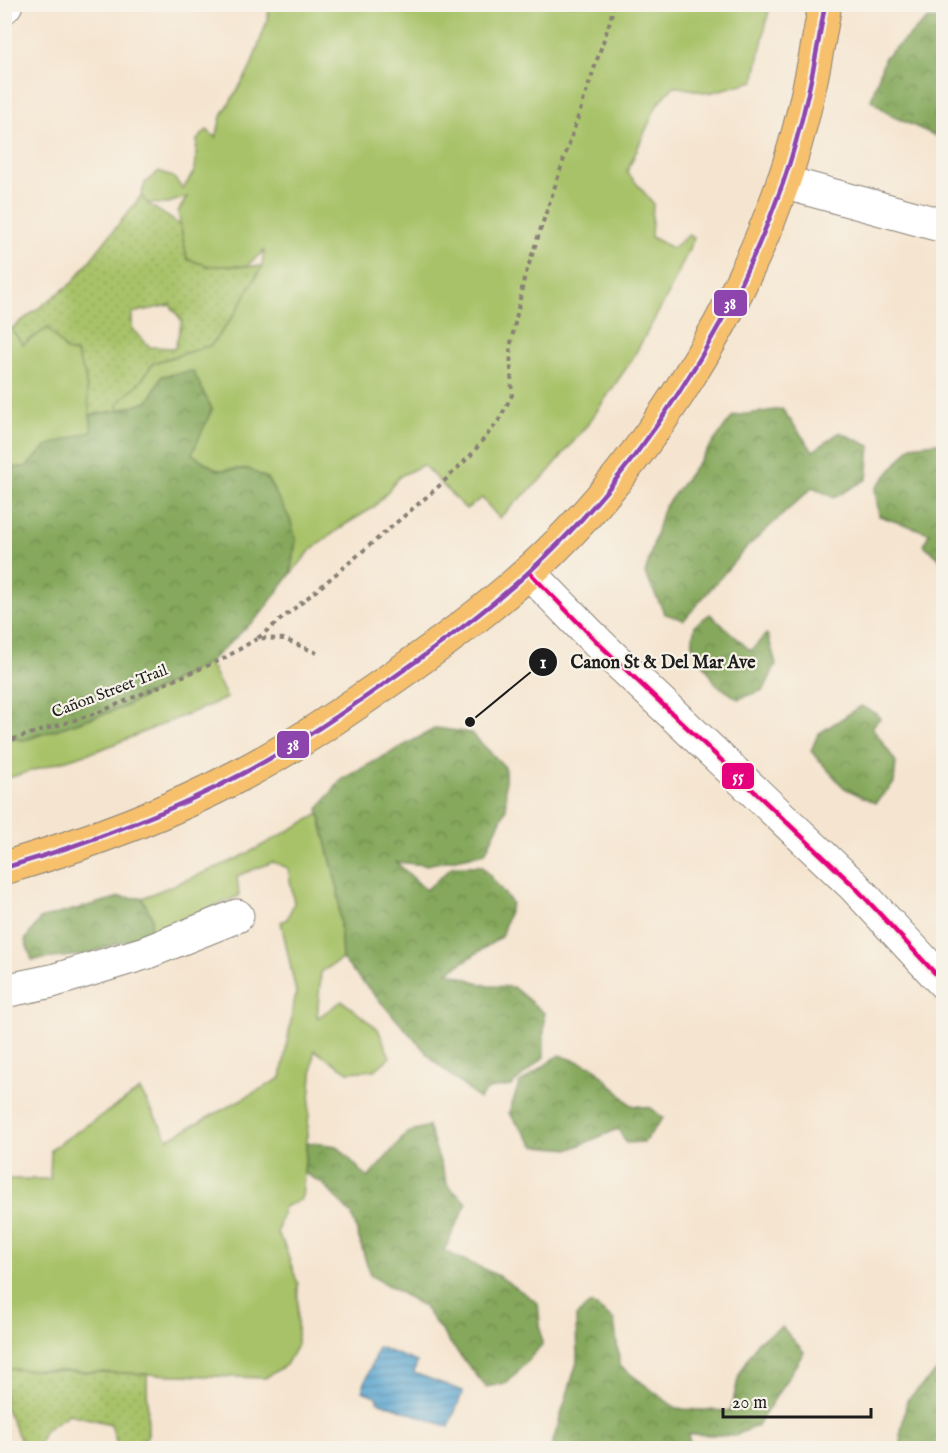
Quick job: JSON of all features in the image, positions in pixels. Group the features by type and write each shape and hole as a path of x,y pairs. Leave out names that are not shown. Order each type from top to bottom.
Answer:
{"main road":[{"path":"4,868 51,854 148,819 240,775 322,727 460,630 529,572 567,534 604,494 653,431 730,303 783,182 800,125 825,4"}],"street":[{"path":"783,182 944,226"},
{"path":"529,572 600,645 854,886 944,983"},
{"path":"4,991 52,981 145,953 237,916"}],"path":[{"name":"Cañon Street Trail","path":"4,742 97,713 223,659 258,638 437,488 471,455 499,420 512,395 510,348 524,279 614,4"},
{"path":"258,638 284,639 317,653"}],"green space":[{"path":"270,5 770,5 754,81 709,93 674,86 657,105 627,172 653,203 651,237 672,248 689,235 694,238 669,293 631,361 588,424 545,476 499,518 482,498 466,509 423,465 400,476 373,508 346,524 311,550 290,575 296,540 248,469 217,470 191,454 212,409 162,376 148,402 119,410 117,404 142,380 153,363 211,345 234,315 262,266 264,251 245,267 208,266 187,259 178,212 187,197 165,204 147,203 141,196 145,183 159,171 173,177 183,189 195,170 197,140 207,130 216,138 221,117 250,69 266,24"},
{"path":"879,5 916,5 908,11 888,9"},
{"path":"928,19 943,20 943,139 892,116 871,100 885,57"},
{"path":"141,196 147,203 180,225 187,259 208,266 262,266 234,315 211,345 153,363 142,380 118,403 119,410 90,415 85,375 76,353 67,351 48,328 23,344 11,329 72,283","holes":["170,305 182,321 175,348 150,347 132,329 132,313"]},
{"path":"48,327 67,351 76,353 85,375 93,431 47,446 26,467 5,468 5,412 12,406 5,398 5,329 11,329 23,344"},
{"path":"193,371 212,409 192,454 217,470 248,469 267,478 290,519 296,540 290,575 259,616 209,662 124,707 25,740 5,738 5,468 26,467 47,446 92,431 90,415 148,402 162,376"},
{"path":"782,409 813,451 840,432 870,446 867,479 834,498 813,487 745,549 684,620 665,614 645,574 663,509 733,416"},
{"path":"943,442 944,560 941,560 924,545 929,533 879,516 875,489 911,446"},
{"path":"710,614 751,651 766,634 768,636 776,664 764,690 738,699 716,684 692,645 695,625"},
{"path":"209,662 227,698 102,749 5,779 5,738 25,740 124,707"},
{"path":"861,706 880,718 872,727 896,762 894,783 875,803 844,788 811,751 818,734"},
{"path":"436,728 471,733 505,767 506,809 485,853 426,865 396,862 426,890 453,866 482,866 512,903 501,937 448,972 488,986 513,987 544,1013 544,1057 511,1086 488,1089 479,1099 434,1061 342,959 338,889 318,809 342,779"},
{"path":"319,814 338,889 342,959 321,972 317,1018 342,1001 378,1029 390,1057 375,1070 348,1072 314,1050 302,1199 284,1207 277,1233 284,1244 298,1284 297,1345 286,1365 265,1378 5,1369 5,1179 50,1179 51,1149 140,1090 168,1139 281,1078 296,992 281,922 287,919 294,903 288,868 273,862 237,876 239,896 150,933 152,917 142,898 237,859"},
{"path":"120,897 142,898 152,917 150,933 83,955 32,960 25,940 40,919"},
{"path":"559,1055 594,1067 631,1105 651,1108 663,1118 644,1142 626,1143 618,1129 571,1149 535,1146 509,1113 519,1084"},
{"path":"428,1126 448,1186 467,1203 444,1251 499,1276 538,1303 542,1345 507,1383 486,1387 423,1306 370,1275 352,1215 322,1183 304,1173 307,1142 337,1146 368,1178 407,1133"},
{"path":"591,1303 614,1320 620,1366 677,1409 731,1411 739,1375 758,1341 782,1327 804,1352 758,1425 734,1436 688,1434 691,1448 551,1448 577,1362 576,1316"},
{"path":"942,1366 943,1448 902,1448 900,1436 907,1400"},
{"path":"5,1369 147,1374 148,1435 137,1448 118,1448 111,1424 69,1414 45,1430 37,1448 20,1448 21,1441 5,1407"}],"water":[{"path":"378,1347 417,1362 414,1373 463,1391 449,1427 377,1401 378,1397 362,1391"}],"transit line":[{"name":"38","path":"4,868 94,839 154,816 240,775 277,754 349,708 458,630 512,587 570,532 645,442 679,392 738,289 783,183 797,139 808,95 825,4"},
{"name":"55","path":"529,572 600,645 854,886 944,983"}],"place":[{"name":"Canon St & Del Mar Ave","path":"470,722"}]}
